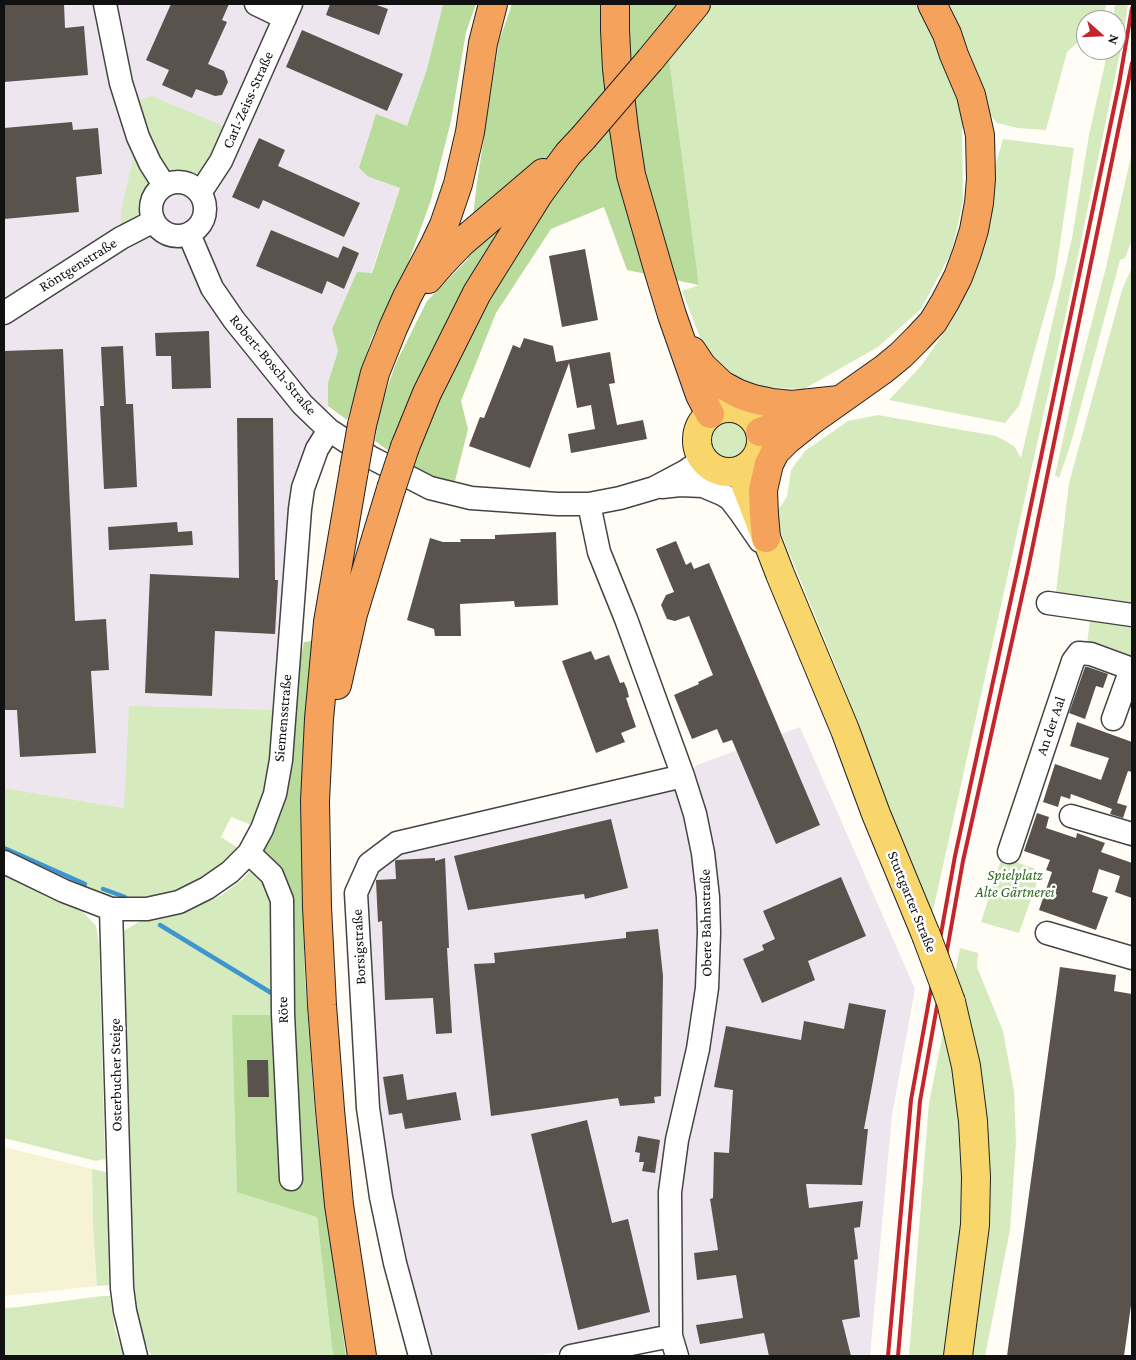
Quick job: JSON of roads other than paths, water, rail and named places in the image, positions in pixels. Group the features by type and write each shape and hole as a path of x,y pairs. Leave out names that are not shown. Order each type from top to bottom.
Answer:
{"highway":[{"path":"362,1356 339,1205 330,1110 318,936 315,801 324,660 335,573 362,424 375,373 407,297 444,225 456,191 467,145 483,43 493,4"},
{"path":"615,4 617,70 631,175 672,315 700,396 710,414"},
{"path":"921,4 941,32 954,55"},
{"path":"766,538 763,490 769,464 775,452 787,440 884,369 922,334 933,322 945,302 958,277 967,253 979,203 981,179 980,135 971,95 947,34 932,4"},
{"path":"316,830 333,708 353,614 391,489 426,393 477,293 538,195 576,146 693,10"},
{"path":"393,328 415,294 462,242 576,146"},
{"path":"672,315 702,366 722,385 739,394 772,403 792,404 840,400"},
{"path":"760,432 840,400"}],"main road":[{"path":"725,408 740,410 753,418 760,432 761,440 757,455 753,462 740,470 720,471 708,464 698,450 697,440 703,421 717,410 725,408"},
{"name":"Stuttgarter Straße","path":"740,470 780,574 845,730 876,814 926,935 951,1002 966,1066 973,1121 976,1177 975,1225 958,1356"}],"street":[{"path":"105,4 121,83 138,137 150,163 164,185"},
{"path":"256,4 288,11"},
{"name":"Carl-Zeiss-Straße","path":"200,192 221,161 288,11"},
{"path":"184,182 200,192 205,203 205,216 199,227 190,234 180,236 169,235 160,229 154,221 151,210 152,200 164,185 184,182"},
{"name":"Röntgenstraße","path":"4,312 121,238 154,221"},
{"name":"Robert-Bosch-Straße","path":"190,234 212,288 234,320 302,404 329,430 370,457 430,488 471,498 557,504 590,504 654,488 703,459"},
{"name":"Siemensstraße","path":"111,909 147,909 179,902 207,888 230,872 249,853 262,830 275,794 280,760 303,488 317,449 329,430"},
{"path":"654,488 693,484 722,494 740,512 780,574"},
{"name":"Obere Bahnstraße","path":"590,504 599,552 626,619 695,814 703,853 708,897 707,988 698,1049 677,1140 670,1192 674,1346"},
{"path":"1048,603 1132,615"},
{"name":"An der Aal","path":"1009,852 1073,661 1079,653 1091,654 1132,669 1113,719"},
{"name":"Borsigstraße","path":"420,1356 394,1263 381,1197 368,1108 356,893 369,864 397,843 683,776"},
{"path":"1072,816 1132,834"},
{"name":"Röte","path":"249,853 272,875 282,900 283,1014 291,1179"},
{"path":"4,862 64,891 111,909"},
{"name":"Osterbucher Steige","path":"111,909 122,1288 125,1311 136,1356"},
{"path":"1047,932 1132,958"},
{"path":"571,1356 674,1346"}],"waterway":[{"path":"4,848 85,884"},
{"path":"103,889 125,897"},
{"path":"160,925 273,994"}],"railway":[{"path":"888,1356 911,1100 955,856 1018,567 1119,84 1132,8"},
{"path":"898,1356 920,1101 963,861 1028,569 1132,63"}],"park label":[{"name":"Spielplatz Alte Gärtnerei","path":"1015,884"}]}
